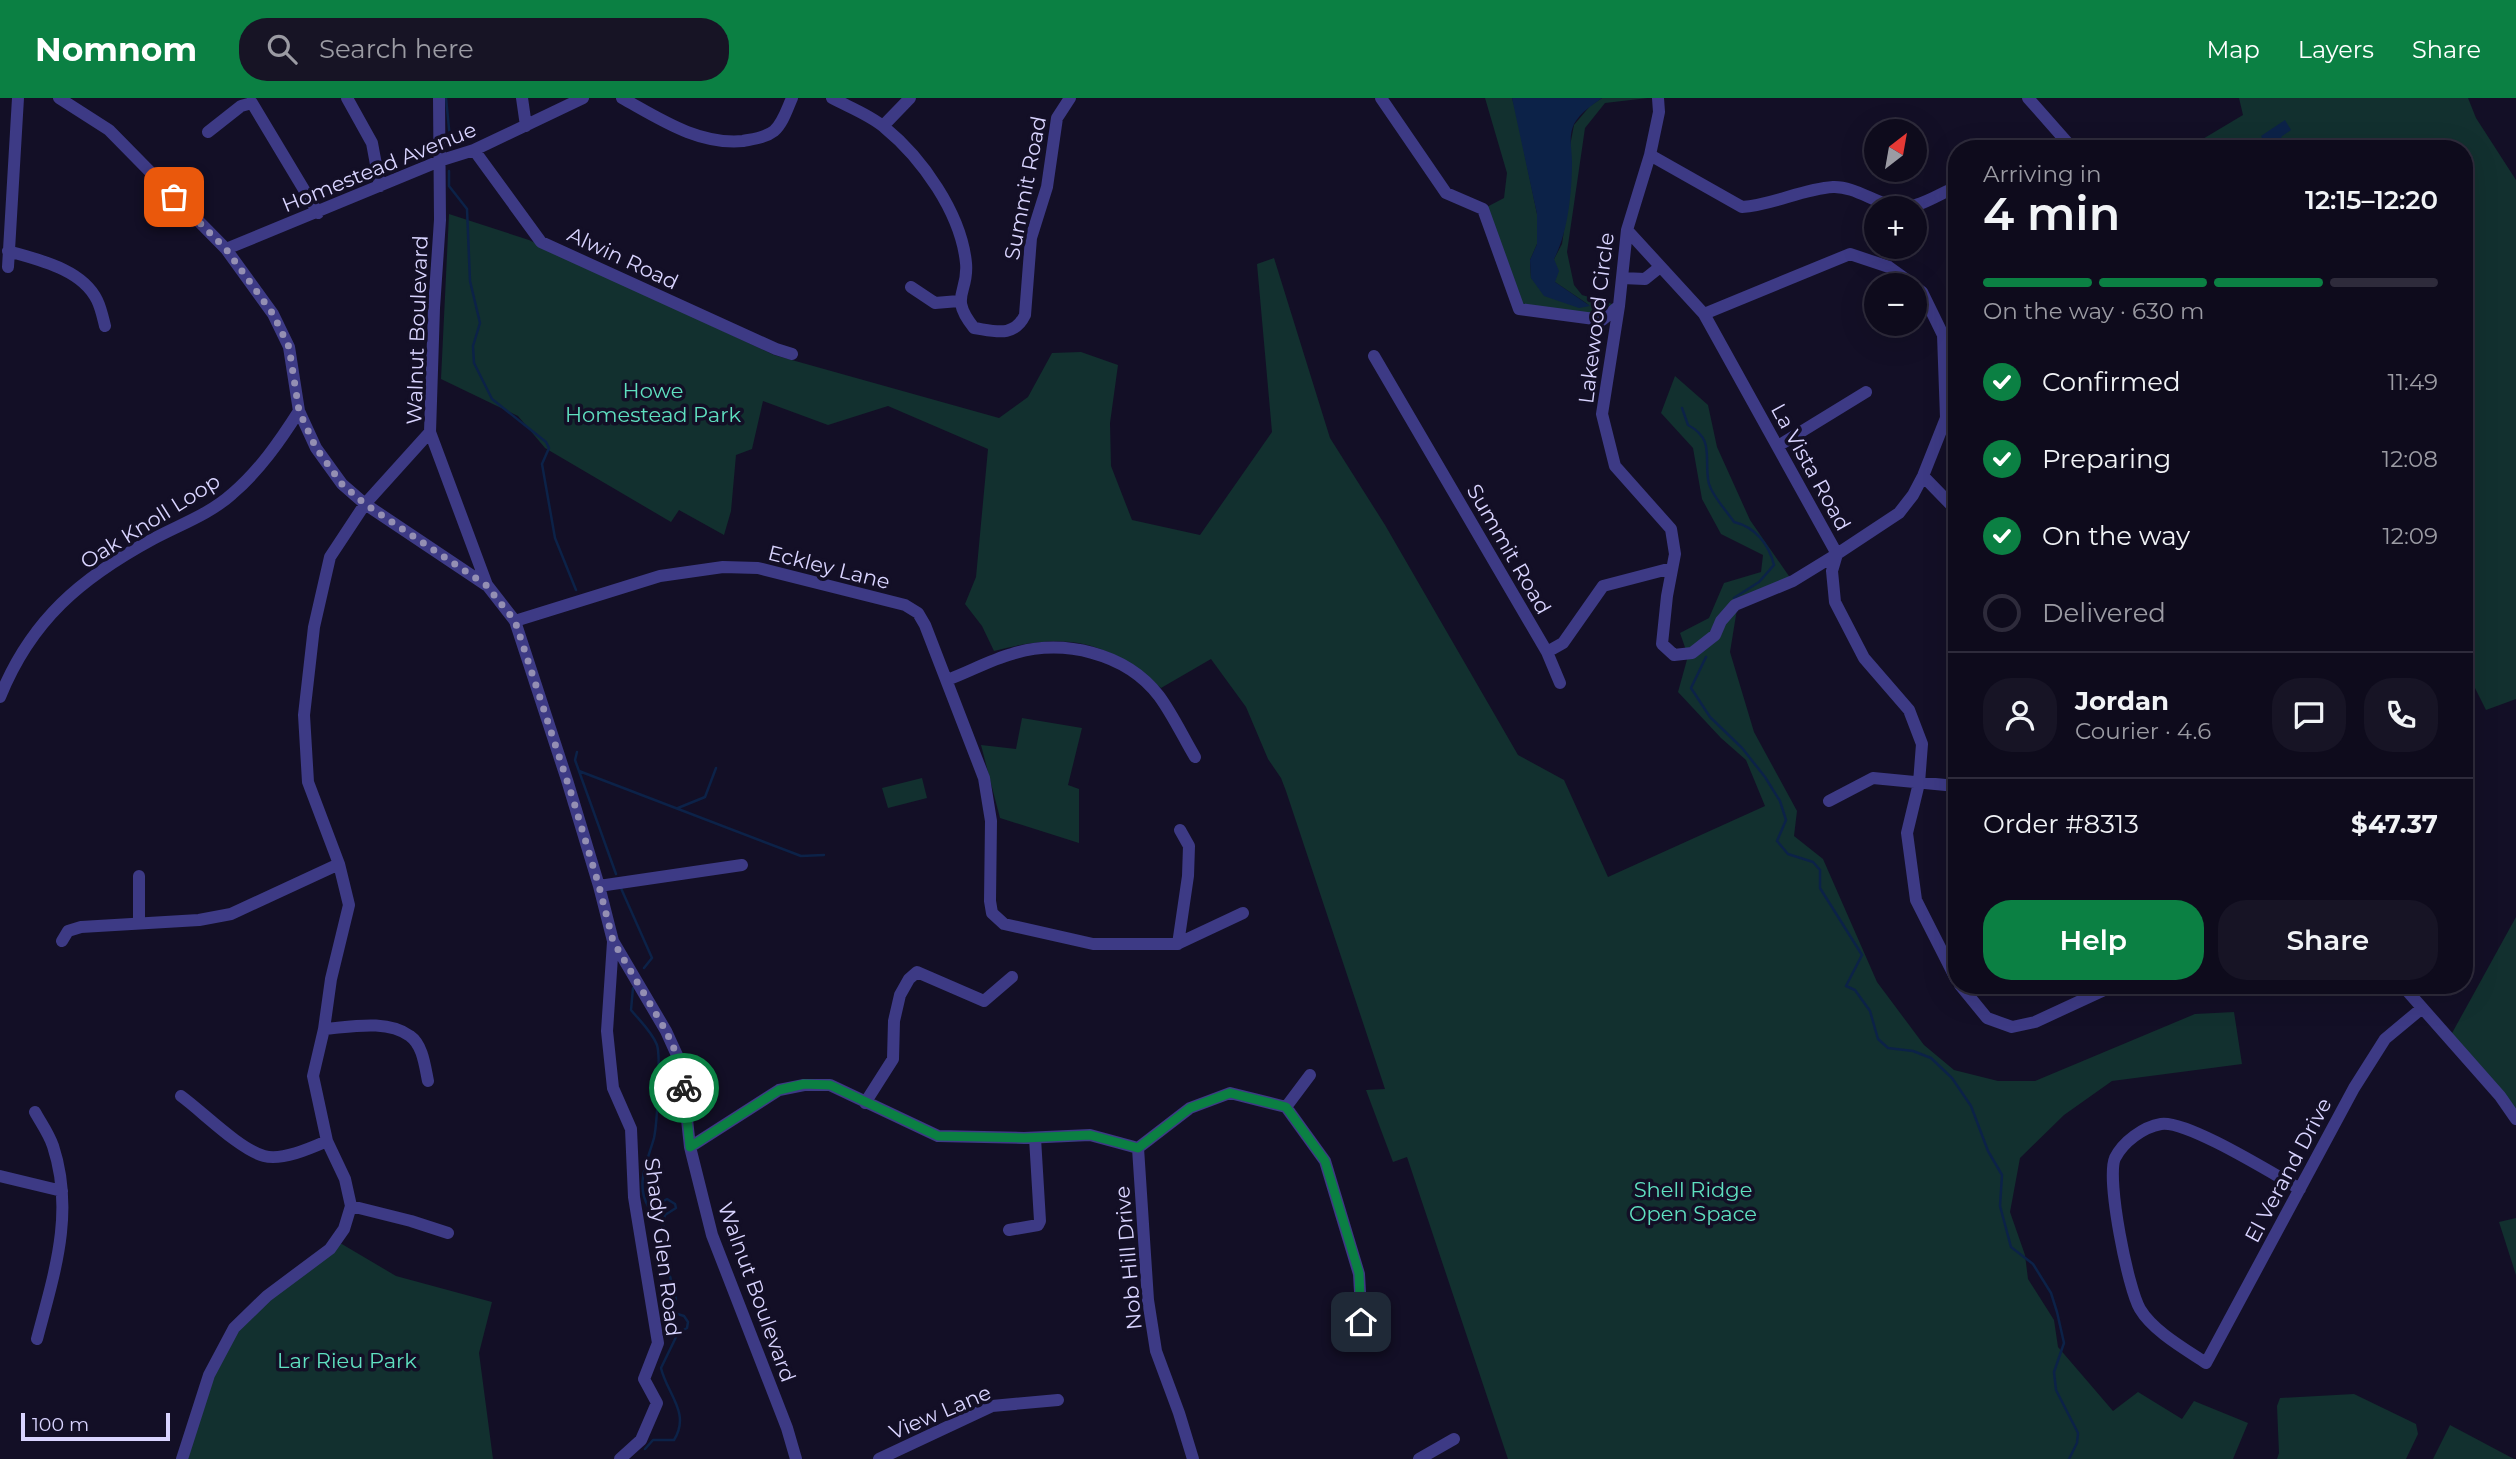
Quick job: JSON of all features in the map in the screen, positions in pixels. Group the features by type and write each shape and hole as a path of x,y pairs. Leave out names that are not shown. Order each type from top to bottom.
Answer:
{"street":[{"path":"8,267 18,98"},
{"path":"59,98 109,130 226,249 273,314 289,347 299,411 316,448 342,484 365,504 486,585"},
{"path":"347,98 372,143 380,186"},
{"name":"Walnut Boulevard","path":"439,98 442,160 430,432 486,585 515,621 599,886 613,941 666,1031 681,1064 690,1147 712,1235 787,1428 796,1459"},
{"path":"522,98 526,127"},
{"name":"Homestead Avenue","path":"226,249 442,160 474,150 583,98"},
{"path":"622,98 699,138 724,143 758,139 773,132 783,120 792,98"},
{"path":"832,98 883,125 928,173 957,221 966,265 959,301 935,303 911,287"},
{"path":"883,125 910,98"},
{"name":"Summit Road","path":"959,301 964,315 974,328 1012,332 1021,324 1026,307 1031,238 1047,187 1057,118 1070,98"},
{"path":"1381,98 1446,193 1483,209 1519,309 1602,320 1619,306"},
{"name":"Lakewood Circle","path":"1658,98 1659,112 1650,155 1626,230 1619,306 1602,414 1615,467 1671,529 1675,554 1662,644 1674,655 1692,653 1715,635 1721,621 1735,605 1793,581 1899,513 1923,477 1946,418 1943,335 1927,302"},
{"path":"2028,98 2065,140"},
{"path":"208,132 241,106 252,103 318,213"},
{"name":"Alwin Road","path":"474,150 541,242 792,354"},
{"path":"1650,155 1742,207 1758,206 1841,187 1908,207 1948,190"},
{"name":"La Vista Road","path":"1626,230 1704,314 1837,554 1832,571 1835,602 1864,658 1909,710 1922,744 1919,783 1907,833 1916,900 1948,963"},
{"path":"8,251 36,259 85,282 97,300 105,326"},
{"name":"Lakewood Circle","path":"1704,314 1850,254 1889,267 1897,273"},
{"path":"1622,278 1646,279 1660,267"},
{"name":"Summit Road","path":"1374,356 1547,652 1560,683"},
{"path":"1778,446 1867,393"},
{"name":"Oak Knoll Loop","path":"0,697 12,667 50,613 100,572 149,541 219,505 233,494 278,443 299,411"},
{"path":"182,1459 209,1375 234,1328 268,1296 330,1249 344,1229 351,1206 345,1179 327,1142 313,1076 324,1029 331,979 349,905 339,864 308,782 304,715 314,627 330,557 365,504 430,432"},
{"path":"1923,477 1948,502"},
{"name":"Eckley Lane","path":"515,621 660,576 723,567 758,568 905,605 918,613 925,625 984,778 991,821 992,914 997,920 1018,928 1093,944 1178,944"},
{"name":"Summit Road","path":"1547,652 1563,643 1603,586 1672,568"},
{"path":"947,681 1013,653 1054,647 1093,653 1115,661 1135,674 1158,695 1195,757"},
{"path":"1829,801 1873,778 1948,785"},
{"path":"1178,944 1188,876 1189,846 1180,830"},
{"path":"62,941 68,931 81,927 199,920 231,914 339,864"},
{"path":"599,886 741,865"},
{"path":"139,876 139,922"},
{"path":"1178,944 1243,913"},
{"name":"Shady Glen Road","path":"613,941 607,1031 613,1088 631,1129 634,1197 658,1343 644,1379 657,1403 641,1440 620,1459"},
{"path":"865,1103 893,1059 894,1021 900,995 909,979 917,972 984,1001 1012,977"},
{"path":"1967,994 1987,1018 2012,1027 2035,1021 2095,994"},
{"path":"2409,994 2500,1096 2516,1119"},
{"name":"El Verand Drive","path":"2300,1189 2194,1131 2162,1124 2130,1138 2115,1159 2112,1187 2121,1239 2140,1309 2167,1338 2206,1363 2300,1189 2354,1088 2385,1040 2421,1009"},
{"path":"324,1029 390,1027 412,1036 424,1057 428,1081"},
{"path":"1286,1107 1310,1074"},
{"path":"690,1147 779,1090 804,1084 830,1085 938,1136 1035,1138 1090,1135 1138,1148 1190,1108 1230,1093 1286,1107 1325,1161 1359,1273 1363,1346"},
{"path":"181,1096 241,1144 266,1157 298,1153 327,1142"},
{"path":"35,1112 53,1145 62,1191 61,1248 37,1339"},
{"path":"1009,1230 1038,1225 1040,1221 1035,1138"},
{"name":"Nob Hill Drive","path":"1138,1148 1148,1300 1156,1352 1193,1459"},
{"path":"0,1176 62,1191"},
{"path":"351,1206 448,1233"},
{"name":"View Lane","path":"879,1459 992,1406 1058,1400"},
{"path":"1419,1459 1454,1440"}],"green space":[{"path":"1485,98 1512,98 1516,112 1537,214 1537,244 1530,260 1531,278 1589,305 1555,282 1554,259 1562,244 1571,182 1570,146 1574,125 1590,106 1602,98 1648,98 1605,103 1585,128 1567,252 1574,285 1582,295 1619,306 1602,320 1519,309 1483,209 1504,198 1507,173"},
{"path":"2239,98 2468,98 2476,118 2516,180 2516,699 2486,710 2473,684 2473,140 2201,140 2243,115"},
{"name":"Shell Ridge Open Space","path":"449,214 529,240 774,355 999,418 1028,397 1052,353 1081,352 1118,365 1110,423 1111,466 1132,520 1200,535 1272,432 1257,264 1274,258 1330,438 1385,525 1518,755 1564,780 1608,877 1765,806 1746,760 1721,738 1678,692 1688,656 1680,633 1709,618 1724,583 1761,572 1763,555 1721,534 1702,499 1693,448 1661,413 1675,376 1708,405 1717,447 1750,520 1791,579 1737,609 1730,652 1754,732 1797,811 1794,836 1823,859 1877,982 1924,1045 1954,1070 1998,1081 2035,1081 2195,1014 2234,1012 2242,1064 2112,1081 2064,1115 2020,1158 2010,1212 2025,1255 2028,1279 2054,1320 2058,1347 2113,1411 2138,1392 2182,1419 2194,1401 2248,1423 2233,1459 1508,1459 1407,1157 1393,1162 1366,1090 1385,1089 1286,791 1268,759 1246,707 1211,659 1161,688 1121,659 1084,644 1043,642 994,651 982,626 965,604 976,577 988,449 888,406 828,425 763,401 752,449 736,455 731,511 724,535 679,510 671,522 545,448 518,416 441,379"},
{"path":"1022,718 1082,728 1068,785 1079,789 1079,843 1000,818 981,745 1016,749"},
{"path":"922,778 927,798 888,808 882,788"},
{"path":"2516,917 2516,1119 2451,1035"},
{"path":"2516,1218 2516,1275 2499,1222"},
{"name":"Lar Rieu Park","path":"335,1240 396,1276 492,1302 479,1353 493,1459 182,1459 209,1375 234,1328"},
{"path":"2354,1394 2416,1424 2418,1434 2406,1459 2277,1459 2277,1406 2280,1398"},
{"path":"2450,1425 2514,1459 2433,1459"}],"water":[{"path":"1512,98 1602,98 1583,113 1572,129 1570,199 1563,237 1554,259 1559,271 1555,282 1590,306 1579,308 1544,296 1531,278 1530,260 1537,244 1537,214"},
{"path":"2285,120 2291,130 2281,137 2283,140 2263,140 2261,136"}],"waterway":[{"path":"446,98 450,139"},
{"path":"449,171 449,186 467,209 470,281 480,323 473,346 474,363 492,399 546,442 549,448 542,464 555,538 576,590"},
{"path":"1682,408 1688,425 1697,431 1705,444 1709,484 1713,494 1734,522 1755,532 1769,550 1774,565 1759,582 1734,598"},
{"path":"1706,657 1691,688 1710,717 1742,748 1765,777 1780,801 1786,820 1777,841 1788,854 1813,862 1820,870 1820,888 1862,955 1846,986 1855,990 1870,1011 1878,1039 1888,1048 1913,1051 1931,1058 1952,1078 1971,1106 1988,1151 2002,1175 2000,1206 2011,1247 2033,1264 2051,1293 2057,1312 2064,1343 2054,1372 2056,1390 2078,1433 2077,1443 2069,1459"},
{"path":"577,752 575,760 616,874"},
{"path":"678,808 705,797 716,768"},
{"path":"579,771 801,856 824,855"},
{"path":"620,886 652,958 644,968"},
{"path":"633,988 631,1010 652,1036 658,1052 655,1130 644,1172 644,1198 648,1206 655,1206 667,1199 675,1204 676,1208 665,1215 663,1223 668,1245 667,1265 676,1299 673,1304 669,1304 668,1311 684,1316 688,1322 687,1328 678,1333 661,1368 679,1412 679,1430 674,1440 653,1440 645,1449"}],"way so far":[{"path":"174,197 226,249 273,314 289,347 299,411 316,448 342,484 365,504 486,585 515,621 558,749 613,941 666,1031 681,1064 684,1088"}],"route":[{"path":"684,1088 690,1147 779,1090 804,1084 830,1085 938,1136 1024,1138 1090,1135 1138,1148 1190,1108 1230,1093 1286,1107 1325,1161 1359,1273 1361,1322"}],"park label":[{"name":"Howe Homestead Park","path":"653,402"}]}
